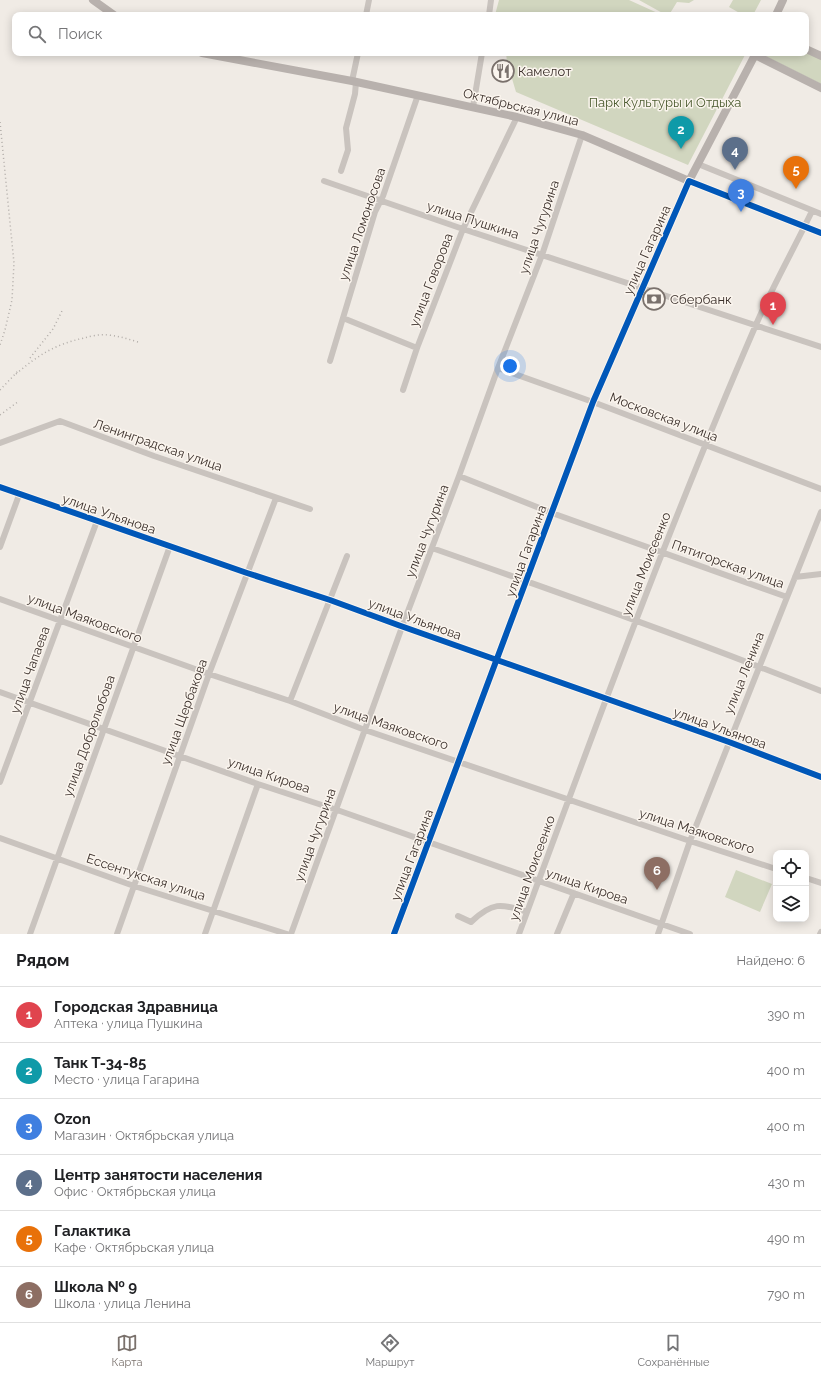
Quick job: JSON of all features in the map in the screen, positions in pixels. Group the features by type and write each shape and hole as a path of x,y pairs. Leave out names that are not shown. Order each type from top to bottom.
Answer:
{"main road":[{"path":"93,0 110,12"},
{"path":"777,12 783,0"},
{"path":"809,50 821,56"},
{"name":"Октябрьская улица","path":"218,56 473,106 517,117 582,135 689,181"},
{"name":"улица Гагарина","path":"689,181 754,56"},
{"path":"759,56 821,88"}],"street":[{"path":"367,12 369,0"},
{"path":"489,12 491,0"},
{"path":"342,171 348,150 346,128 355,94 354,82 358,56"},
{"path":"473,106 481,56"},
{"name":"улица Ломоносова","path":"330,361 375,212 418,95"},
{"name":"улица Говорова","path":"403,390 416,348 463,229 517,117"},
{"name":"улица Чугурина","path":"291,934 402,627 498,368 542,255 582,135"},
{"path":"698,164 821,214"},
{"name":"улица Пушкина","path":"324,181 463,229 821,347"},
{"name":"Октябрьская улица","path":"689,181 821,232"},
{"name":"улица Гагарина","path":"394,934 593,402 689,181"},
{"name":"улица Моисеенко","path":"519,934 635,620 756,325 812,211"},
{"path":"343,318 416,348"},
{"name":"Московская улица","path":"498,368 593,402 821,489"},
{"name":"Ленинградская улица","path":"0,443 60,421 310,509"},
{"name":"Пятигорская улица","path":"459,476 552,512 787,597"},
{"name":"улица Ульянова","path":"0,487 19,495 330,600 821,776"},
{"path":"0,546 19,495"},
{"name":"улица Щербакова","path":"117,934 209,674 276,498"},
{"name":"улица Ленина","path":"658,934 690,841 821,512"},
{"name":"улица Чапаева","path":"0,782 97,521"},
{"name":"улица Добролюбова","path":"30,934 170,546"},
{"path":"432,548 635,620 759,666 821,691"},
{"path":"290,701 347,556"},
{"name":"Пятигорская улица","path":"795,577 821,574"},
{"name":"улица Маяковского","path":"0,599 209,674 290,701 365,730 773,868"},
{"name":"улица Кирова","path":"0,692 258,784 429,842 690,934"},
{"path":"205,934 258,784"},
{"name":"Ессентукская улица","path":"0,838 134,886 287,934"},
{"path":"809,879 821,883"},
{"path":"557,934 574,893"},
{"path":"458,916 471,922 480,913 498,905 509,906 527,912"}],"green space":[{"path":"499,0 629,0 655,12 496,12"},
{"path":"639,0 694,0 689,3 677,2 671,12 661,12"},
{"path":"733,0 761,0 755,12 738,12 729,7"},
{"path":"809,54 821,59 821,84 765,56 809,56"},
{"name":"Парк Культуры и Отдыха","path":"506,56 744,56 688,165 516,92"},
{"path":"736,870 772,884 760,912 725,897"}],"railway":[{"path":"0,122 14,263 12,300 0,345"},
{"path":"30,358 53,329 63,309"},
{"path":"16,374 32,361 48,351 74,340 99,335 112,335 138,342"},
{"path":"0,390 19,370"},
{"path":"0,415 19,401"}],"cycle path":[{"path":"394,934 593,402 689,181 821,233"},
{"path":"0,487 247,573 330,600 729,742 821,777"}],"place":[{"name":"Камелот","path":"503,71"},
{"name":"Танк Т-34-85","path":"681,149"},
{"name":"Центр занятости населения","path":"735,170"},
{"name":"Галактика","path":"796,189"},
{"name":"Ozon","path":"741,212"},
{"name":"Сбербанк","path":"654,299"},
{"name":"Городская Здравница","path":"773,325"},
{"name":"Школа № 9","path":"657,890"}]}
